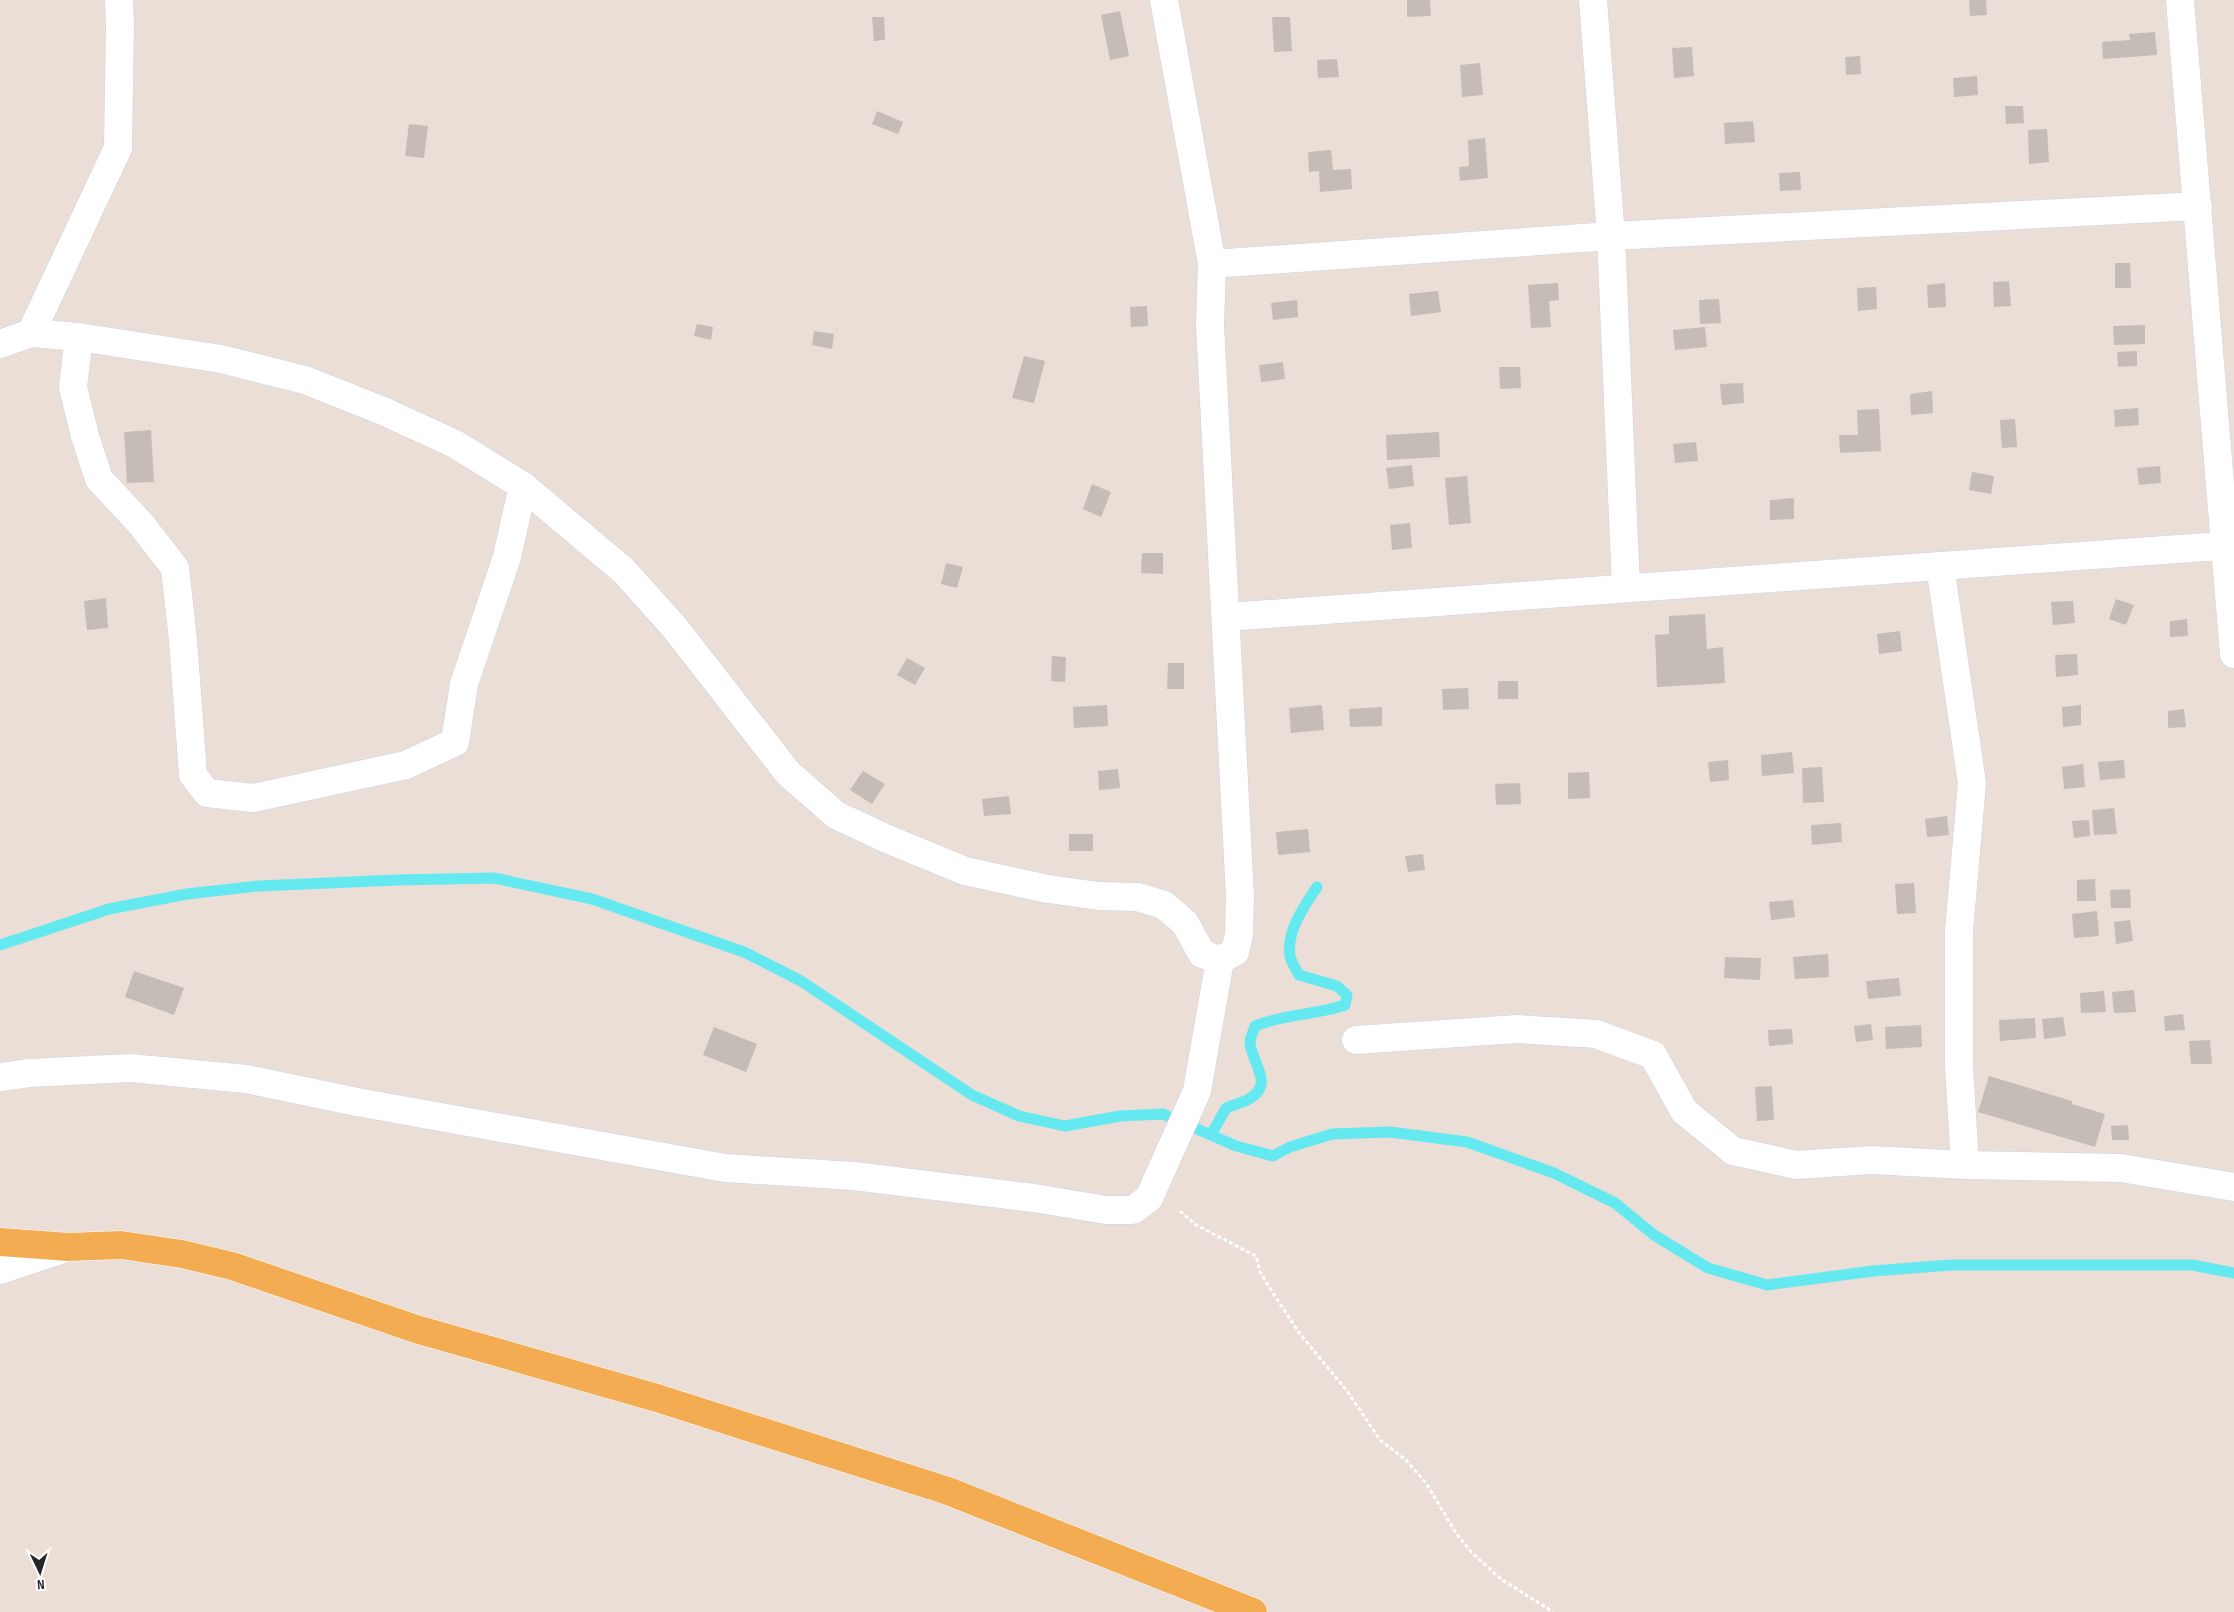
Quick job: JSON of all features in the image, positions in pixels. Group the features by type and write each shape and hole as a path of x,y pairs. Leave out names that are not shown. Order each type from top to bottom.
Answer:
{"main road":[{"path":"0,1242 69,1247 121,1245 182,1254 232,1266 416,1329 657,1398 948,1491 1253,1612"}],"street":[{"path":"31,333 118,148 119,0"},
{"path":"0,344 31,333 79,337 221,359 305,380 382,411 455,444 523,486 624,571 680,636 788,773 836,815 885,838 965,871 1048,889 1099,896 1138,897 1164,906 1185,923 1202,954 1220,960 1235,952 1239,934 1240,896 1227,617 1210,325 1212,264 1164,0"},
{"path":"1593,0 1611,236 1626,588"},
{"path":"2180,0 2230,545 2234,654"},
{"path":"1212,264 1611,236 2198,206"},
{"path":"79,337 73,387 98,479 141,524 174,568 183,640 193,775 206,793 253,798 406,765 455,742 464,684 507,557 523,486"},
{"path":"1227,617 2230,545"},
{"path":"1940,566 1972,783 1959,931 1959,1066 1965,1165"},
{"path":"0,1077 30,1073 130,1068 246,1079 358,1102 725,1168 854,1176 1034,1198 1106,1210 1133,1210 1149,1198 1197,1091 1220,960"},
{"path":"1356,1040 1517,1029 1596,1034 1653,1055 1684,1111 1733,1151 1796,1165 1871,1160 1965,1165 2121,1168 2234,1187"},
{"path":"0,1270 69,1247"}],"path":[{"path":"1149,1198 1184,1213 1196,1225 1256,1256 1260,1272 1300,1334 1347,1391 1380,1440 1406,1460 1426,1483 1456,1533 1473,1554 1501,1579 1553,1612"}],"building":[{"path":"1407,0 1430,0 1431,16 1407,17"},
{"path":"1969,0 1986,0 1987,15 1970,16"},
{"path":"1120,11 1129,56 1110,60 1101,15"},
{"path":"872,17 884,17 885,40 874,41"},
{"path":"1272,17 1290,17 1292,51 1274,52"},
{"path":"2155,32 2157,55 2103,59 2102,42 2130,40 2129,34"},
{"path":"1692,47 1694,76 1674,78 1672,48"},
{"path":"1860,56 1861,74 1846,75 1845,57"},
{"path":"1337,59 1339,77 1318,78 1317,60"},
{"path":"1480,63 1483,95 1462,97 1460,65"},
{"path":"1977,76 1978,95 1954,97 1953,78"},
{"path":"2005,106 2023,106 2024,123 2006,124"},
{"path":"877,111 903,122 898,134 872,124"},
{"path":"1753,121 1755,142 1725,144 1724,123"},
{"path":"409,124 428,126 424,158 405,156"},
{"path":"2047,129 2049,162 2029,164 2028,130"},
{"path":"1485,138 1488,178 1460,181 1459,167 1469,166 1468,140"},
{"path":"1331,150 1333,170 1351,169 1352,189 1320,192 1319,171 1309,172 1308,152"},
{"path":"1800,172 1801,190 1780,191 1779,173"},
{"path":"2115,263 2130,263 2131,288 2115,288"},
{"path":"2009,281 2011,306 1994,307 1993,282"},
{"path":"1558,283 1559,300 1549,301 1551,327 1531,328 1528,285"},
{"path":"1945,283 1946,307 1928,308 1927,285"},
{"path":"1876,287 1877,309 1858,311 1857,288"},
{"path":"1438,291 1441,312 1411,316 1409,294"},
{"path":"1719,299 1721,323 1700,324 1699,300"},
{"path":"1297,300 1298,317 1273,320 1271,303"},
{"path":"1147,306 1148,326 1131,327 1130,307"},
{"path":"697,324 713,327 711,340 694,336"},
{"path":"2145,325 2145,344 2114,345 2113,326"},
{"path":"1705,327 1707,347 1675,350 1673,330"},
{"path":"814,331 834,334 832,349 812,345"},
{"path":"2137,351 2137,366 2118,367 2117,352"},
{"path":"1024,356 1045,361 1034,403 1012,398"},
{"path":"1283,362 1285,379 1261,382 1259,365"},
{"path":"1499,367 1520,367 1521,388 1500,389"},
{"path":"1743,383 1744,403 1722,405 1720,384"},
{"path":"1932,391 1933,413 1911,415 1910,394"},
{"path":"2138,408 2139,425 2115,427 2114,410"},
{"path":"1879,409 1881,451 1840,453 1839,435 1858,435 1857,410"},
{"path":"2015,419 2017,447 2002,448 2000,420"},
{"path":"151,430 154,482 127,483 124,432"},
{"path":"1439,432 1440,457 1387,460 1386,435"},
{"path":"1696,442 1698,461 1675,463 1673,444"},
{"path":"1412,465 1414,486 1389,489 1386,468"},
{"path":"2160,466 2161,483 2139,485 2137,468"},
{"path":"1972,472 1994,476 1991,494 1969,490"},
{"path":"1467,476 1471,523 1449,525 1445,478"},
{"path":"1092,484 1111,492 1101,517 1083,509"},
{"path":"1794,498 1794,519 1770,520 1770,500"},
{"path":"1410,523 1412,548 1392,550 1390,525"},
{"path":"1142,553 1163,553 1163,574 1141,573"},
{"path":"946,563 963,567 957,588 941,584"},
{"path":"106,598 108,628 87,630 84,601"},
{"path":"2116,599 2134,605 2126,625 2109,619"},
{"path":"2073,601 2075,623 2053,625 2051,602"},
{"path":"1705,614 1707,649 1723,647 1725,683 1657,687 1655,635 1669,634 1669,616"},
{"path":"2187,619 2188,636 2170,637 2170,621"},
{"path":"1900,631 1902,651 1879,654 1877,634"},
{"path":"2077,654 2078,675 2056,677 2055,655"},
{"path":"1052,656 1066,657 1065,682 1051,681"},
{"path":"907,658 925,668 915,685 897,675"},
{"path":"1168,663 1184,663 1184,689 1167,689"},
{"path":"1498,681 1518,681 1518,699 1498,699"},
{"path":"1468,688 1469,709 1443,710 1442,689"},
{"path":"1107,705 1108,726 1074,728 1073,707"},
{"path":"1322,705 1324,730 1291,733 1289,708"},
{"path":"2081,705 2081,725 2063,727 2062,707"},
{"path":"1382,707 1382,726 1350,727 1349,709"},
{"path":"2184,709 2186,727 2168,728 2168,711"},
{"path":"1792,752 1794,773 1762,776 1761,755"},
{"path":"1728,760 1729,780 1710,782 1708,762"},
{"path":"2124,760 2125,778 2100,780 2098,762"},
{"path":"2083,764 2085,787 2064,789 2062,767"},
{"path":"1822,767 1824,802 1803,803 1802,768"},
{"path":"1118,769 1120,788 1099,790 1098,771"},
{"path":"863,771 885,784 872,804 850,790"},
{"path":"1589,772 1590,798 1568,799 1568,773"},
{"path":"1520,783 1521,804 1496,805 1495,784"},
{"path":"1009,796 1011,814 984,816 982,799"},
{"path":"2114,808 2117,834 2094,835 2092,810"},
{"path":"1947,816 1949,835 1927,837 1925,819"},
{"path":"2089,820 2090,836 2074,838 2072,821"},
{"path":"1841,823 1842,842 1812,845 1811,825"},
{"path":"1308,829 1310,852 1278,855 1276,832"},
{"path":"1069,834 1093,834 1093,851 1069,851"},
{"path":"1423,854 1425,870 1408,872 1405,856"},
{"path":"2095,879 2096,901 2077,901 2077,880"},
{"path":"1914,883 1916,913 1897,914 1895,884"},
{"path":"2130,889 2131,908 2111,908 2110,890"},
{"path":"1793,900 1795,917 1771,920 1769,902"},
{"path":"2097,911 2099,936 2074,938 2072,914"},
{"path":"2130,920 2133,941 2116,944 2114,922"},
{"path":"1828,954 1829,977 1795,979 1793,957"},
{"path":"1725,957 1761,958 1760,980 1724,978"},
{"path":"134,971 184,988 174,1015 125,997"},
{"path":"1899,978 1901,996 1868,999 1866,981"},
{"path":"2134,990 2136,1012 2114,1013 2112,992"},
{"path":"2104,991 2106,1012 2081,1013 2080,993"},
{"path":"2183,1014 2185,1030 2165,1031 2164,1016"},
{"path":"2063,1017 2066,1036 2044,1039 2042,1019"},
{"path":"2035,1018 2036,1038 2000,1041 1999,1020"},
{"path":"1871,1024 1873,1040 1856,1042 1854,1026"},
{"path":"1921,1025 1922,1047 1886,1049 1885,1027"},
{"path":"714,1027 757,1044 746,1072 703,1055"},
{"path":"1792,1029 1793,1044 1769,1046 1768,1030"},
{"path":"2210,1040 2212,1064 2191,1064 2189,1041"},
{"path":"1989,1076 2072,1101 2072,1104 2105,1114 2095,1147 1978,1112"},
{"path":"1772,1086 1774,1120 1757,1121 1755,1087"},
{"path":"2128,1125 2129,1140 2112,1140 2111,1126"}],"waterway":[{"path":"0,945 109,909 187,894 259,886 494,878 592,899 744,952 801,981 972,1095 1019,1116 1065,1126 1120,1116 1163,1114 1236,1146 1273,1156 1290,1147 1332,1134 1390,1132 1467,1142 1554,1173 1615,1203 1654,1235 1708,1268 1767,1285 1873,1271 1951,1265 2192,1265 2234,1273"},
{"path":"1211,1135 1226,1108 1249,1099 1257,1093 1261,1086 1260,1072 1250,1042 1255,1026 1277,1019 1345,1005 1347,995 1337,986 1299,975 1290,956 1289,947 1293,929 1317,887"}]}
